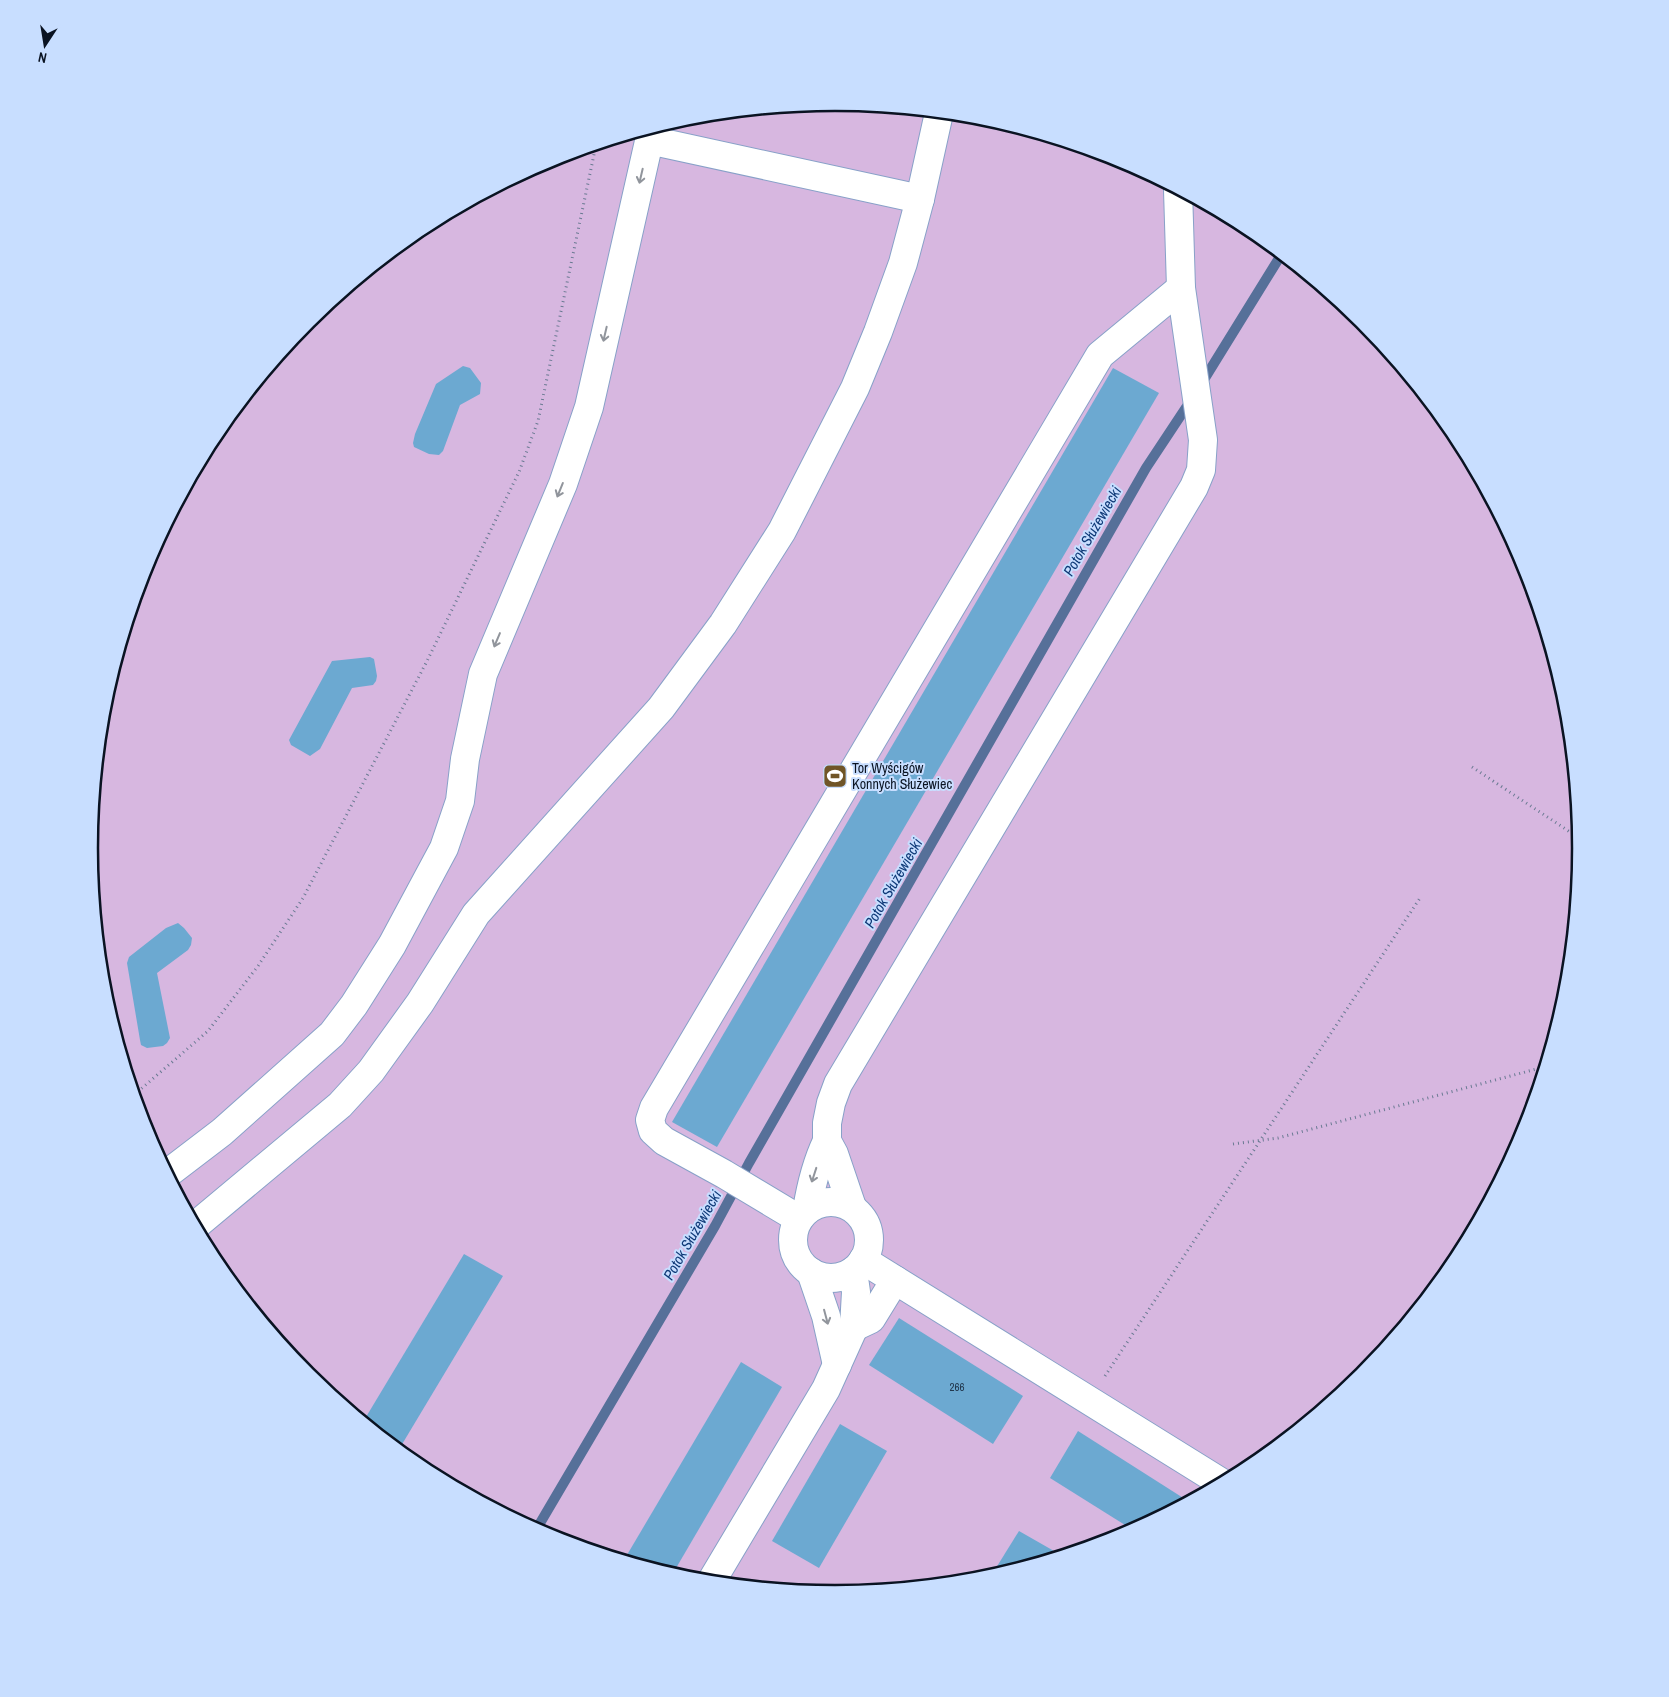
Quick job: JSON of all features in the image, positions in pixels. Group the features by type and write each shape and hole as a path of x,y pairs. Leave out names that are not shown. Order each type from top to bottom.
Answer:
{"lane":[{"path":"199,1222 340,1105 371,1072 420,1004 476,914 661,708 723,624 782,531 855,388 903,263 920,199 938,119"},
{"path":"172,1170 222,1132 332,1034 354,1005 392,946 444,848 460,801 465,759 483,674 563,484 589,407 651,135"},
{"path":"654,135 920,199"},
{"path":"852,1208 834,1154 827,1141 826,1123 838,1084 1194,486 1201,470 1203,440 1181,288 1178,197"},
{"path":"803,1214 755,1192 664,1141 653,1132 650,1120 654,1108 1100,355 1181,288"},
{"path":"803,1214 818,1204 830,1202 842,1203 852,1208 861,1216 868,1232 869,1249 858,1266 846,1275 834,1278 822,1277 811,1272 802,1264 796,1254 793,1241 794,1230 803,1214 819,1157 827,1141"},
{"path":"858,1266 895,1280 1216,1479"},
{"path":"715,1575 826,1389 854,1327 858,1266"},
{"path":"811,1272 826,1316 837,1364"},
{"path":"854,1327 870,1319 895,1280"}],"path":[{"path":"139,1091 208,1031 258,966 302,898 426,663 519,472 538,421 594,152"},
{"path":"1472,767 1571,833"},
{"path":"1089,1399 1420,898"},
{"path":"1233,1144 1286,1136 1537,1069"}],"shaded area":[{"name":"Tor Wyścigów Konnych Służewiec","path":"834,111 883,113 931,118 1025,137 1071,151 1117,168 1203,210 1283,264 1320,294 1356,327 1419,400 1473,480 1495,523 1515,566 1546,658 1565,752 1570,800 1572,849 1565,945 1546,1039 1532,1085 1515,1131 1473,1217 1419,1297 1389,1334 1356,1370 1283,1433 1203,1487 1160,1509 1117,1529 1025,1560 931,1579 883,1584 834,1586 738,1579 644,1560 598,1546 552,1529 466,1487 386,1433 349,1403 313,1370 250,1297 196,1217 174,1174 154,1131 123,1039 104,945 99,897 99,800 104,752 123,658 137,612 154,566 196,480 250,400 280,363 313,327 386,264 466,210 509,188 552,168 644,137 738,118 786,113"}],"building":[{"path":"463,366 470,368 481,383 480,394 460,405 443,451 439,455 429,454 414,447 415,434 436,384"},
{"path":"1113,368 1159,393 717,1147 672,1122"},
{"path":"370,657 374,659 376,681 373,685 352,688 320,749 310,756 291,745 289,740 332,661"},
{"path":"178,923 192,938 191,945 188,950 157,973 170,1038 163,1046 147,1048 141,1045 127,963 129,957 166,928"},
{"path":"464,1254 503,1276 402,1444 366,1417"},
{"path":"899,1318 1023,1396 993,1444 869,1365"},
{"path":"741,1362 782,1387 676,1568 627,1555"},
{"path":"840,1424 887,1451 819,1568 772,1541"},
{"path":"1078,1431 1182,1497 1125,1525 1050,1478"},
{"path":"1019,1531 1054,1551 1025,1560 997,1567"}],"waterway":[{"name":"Potok Służewiecki","path":"1200,386 1278,260"},
{"name":"Potok Służewiecki","path":"540,1523 715,1226 749,1163 1146,468 1191,400"}],"place":[{"name":"Tor Wyścigów Konnych Służewiec","path":"835,776"}]}
